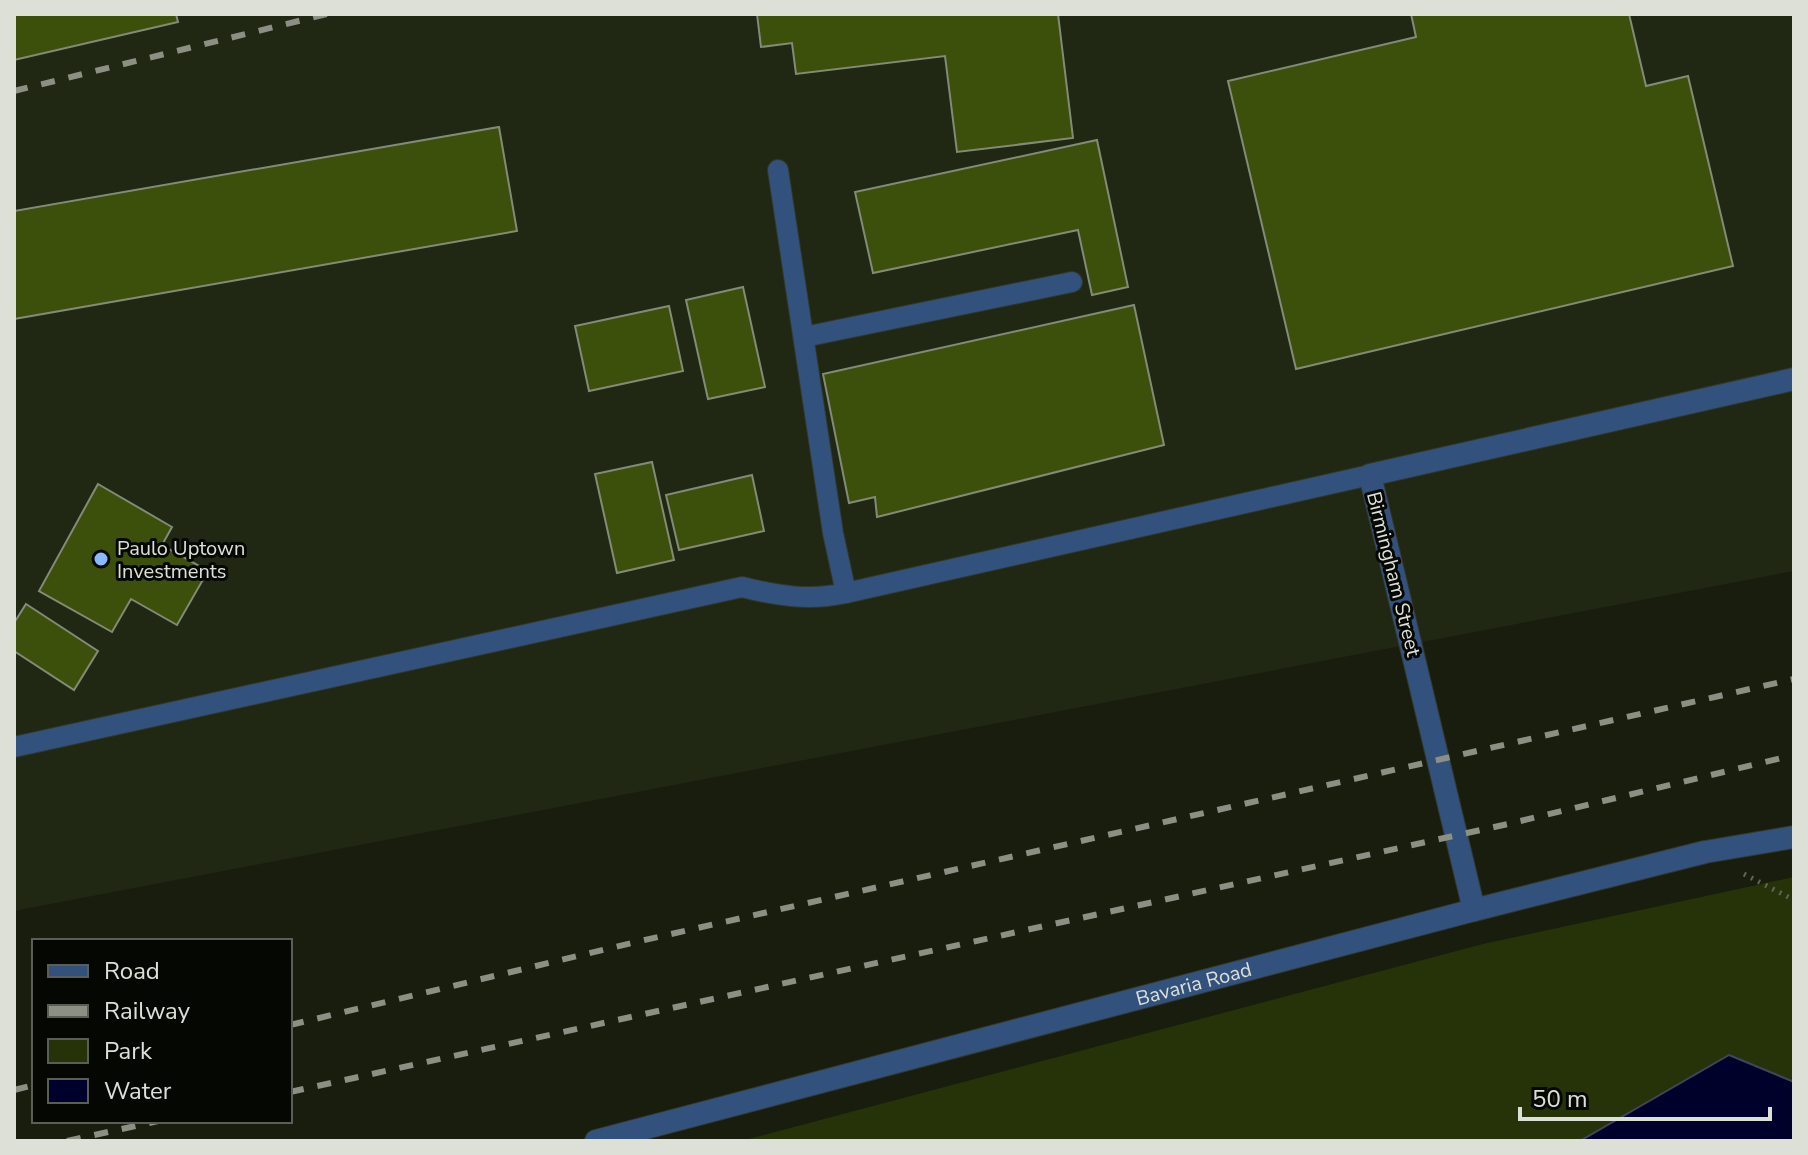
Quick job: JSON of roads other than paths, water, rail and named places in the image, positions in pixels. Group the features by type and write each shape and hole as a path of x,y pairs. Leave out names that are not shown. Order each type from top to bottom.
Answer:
{"street":[{"name":"Birmingham Street","path":"1474,910 1370,475 1794,379"},
{"name":"Bavaria Road","path":"596,1141 1474,910 1705,852 1794,837"}],"lane":[{"path":"778,170 833,533 846,593"},
{"path":"804,337 1072,282"},
{"path":"14,747 742,587 799,598 823,598 1370,475"}],"water":[{"path":"1729,1055 1794,1082 1794,1141 1580,1141"}],"railway":[{"path":"14,91 327,14"},
{"path":"292,1025 636,942 1794,679"},
{"path":"292,1092 1508,824 1794,755"},
{"path":"14,1090 32,1086"},
{"path":"67,1141 149,1123"}],"place":[{"name":"Paulo Uptown Investments","path":"101,559"}]}
